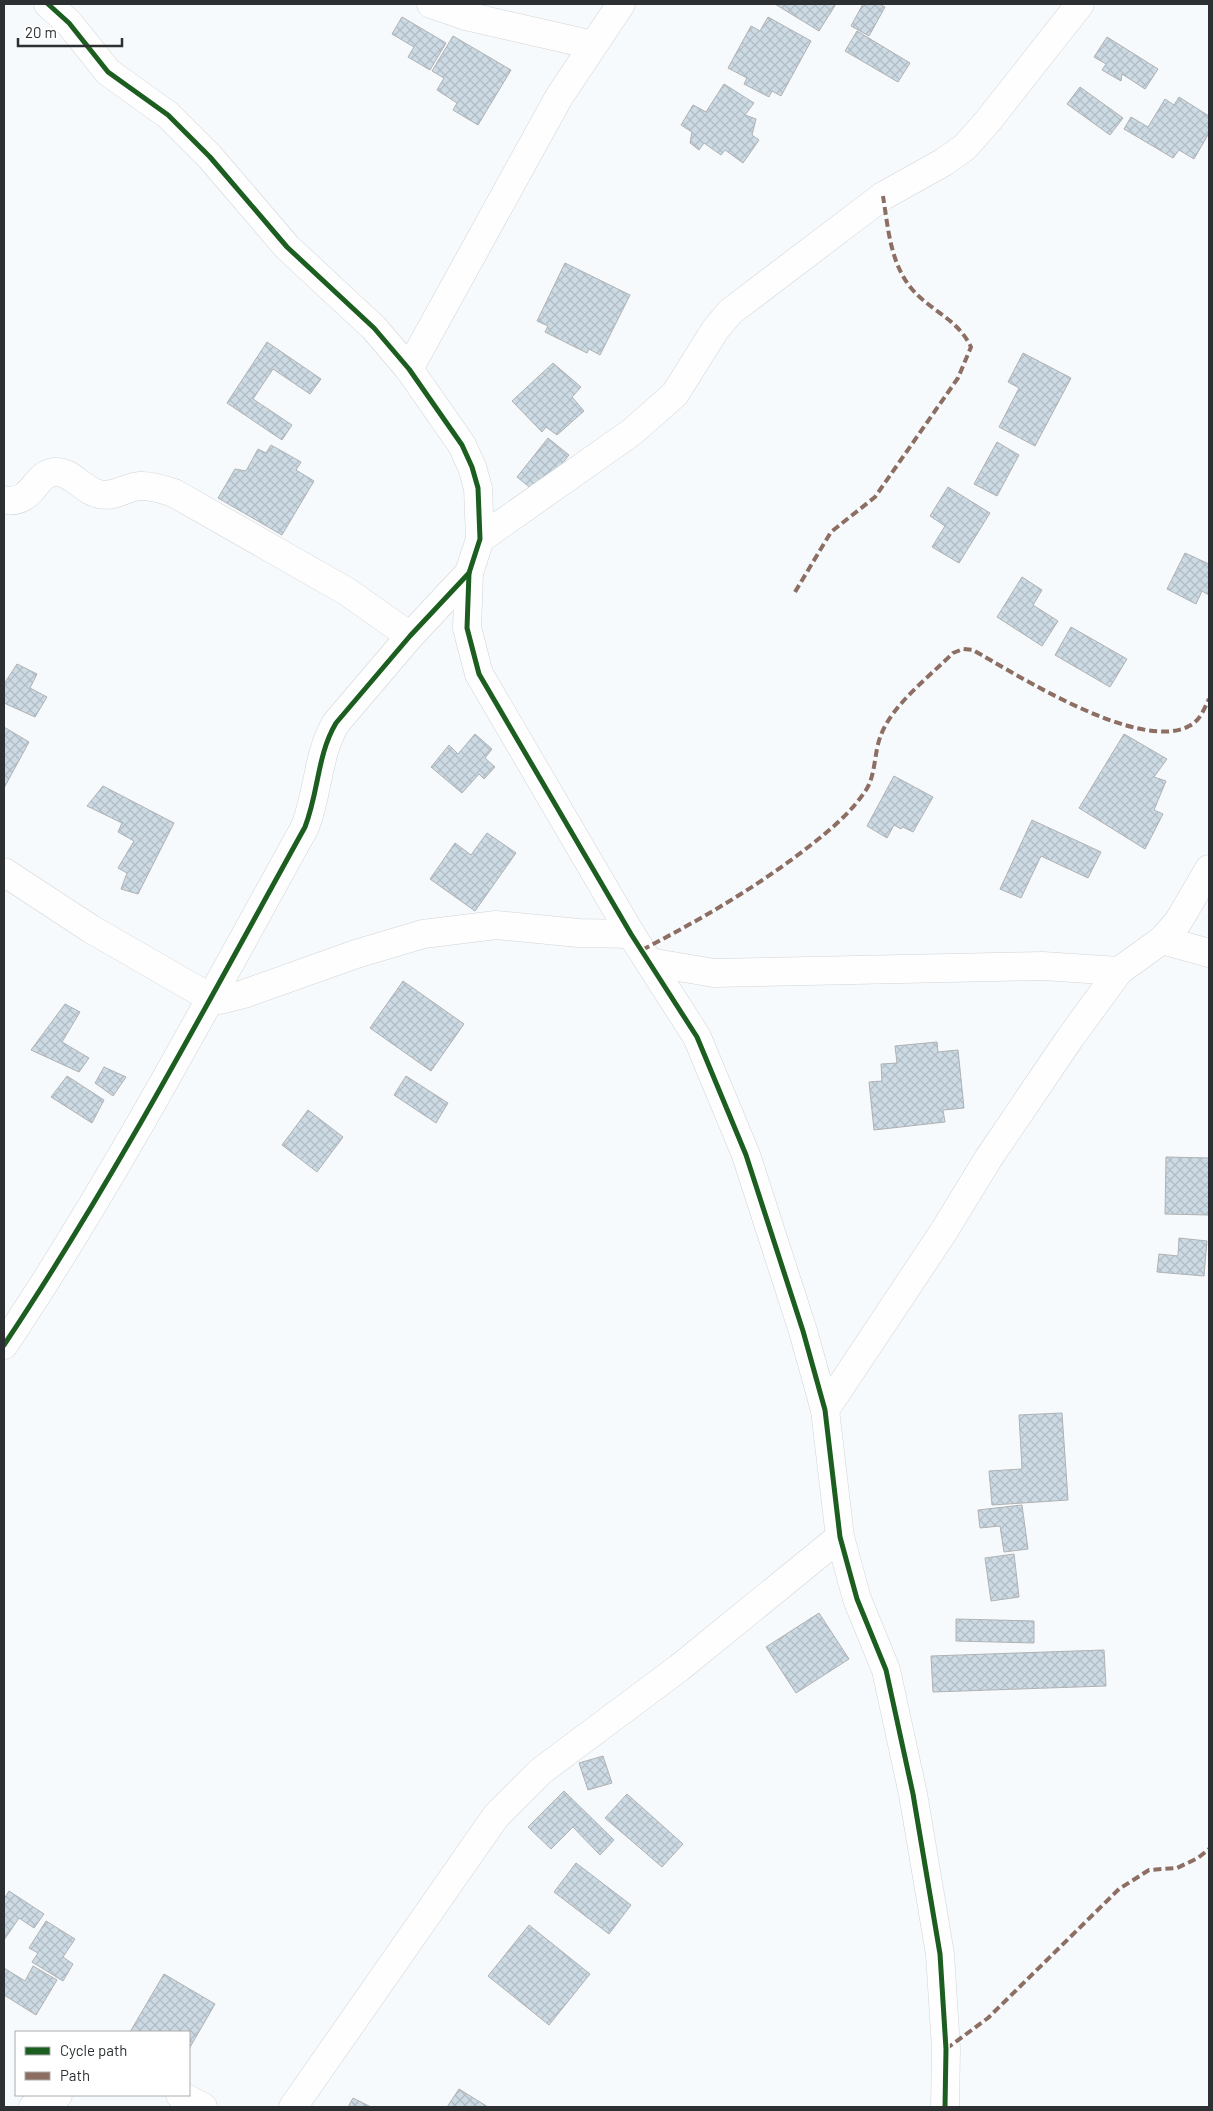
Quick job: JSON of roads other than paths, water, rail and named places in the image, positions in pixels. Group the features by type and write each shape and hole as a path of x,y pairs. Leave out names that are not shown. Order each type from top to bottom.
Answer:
{"street":[{"path":"48,4 68,23 108,72 168,115 210,157 287,248 374,328 409,369 462,445 472,467 478,488 480,539 469,573 467,628 479,674 631,934 697,1038 746,1155 803,1331 825,1410 840,1536 857,1599 886,1670 913,1794 940,1954 946,2049 945,2107"},
{"path":"431,4 466,16 593,45"},
{"path":"409,369 559,97 621,4"},
{"path":"480,539 632,432 675,394 715,330 730,312 884,196 944,162 965,146 988,121 1080,4"},
{"path":"4,500 14,502 24,498 47,474 55,472 65,474 91,491 102,495 111,495 139,486 159,488 174,493 346,591 410,636"},
{"path":"4,1345 58,1264 119,1161 305,827 314,804 322,754 336,722 410,636 469,573"},
{"path":"825,1410 944,1231 988,1159 1070,1038 1119,971 1162,940 1188,908 1209,869"},
{"path":"4,872 91,929 210,998 220,1000 244,994 356,954 423,934 496,925 579,933 631,934"},
{"path":"1162,940 1209,953"},
{"path":"648,962 714,973 1043,966 1119,971"},
{"path":"293,2107 496,1816 541,1771 679,1668 840,1536"},
{"path":"32,2107 56,2096"},
{"path":"182,2096 203,2107"}]}
